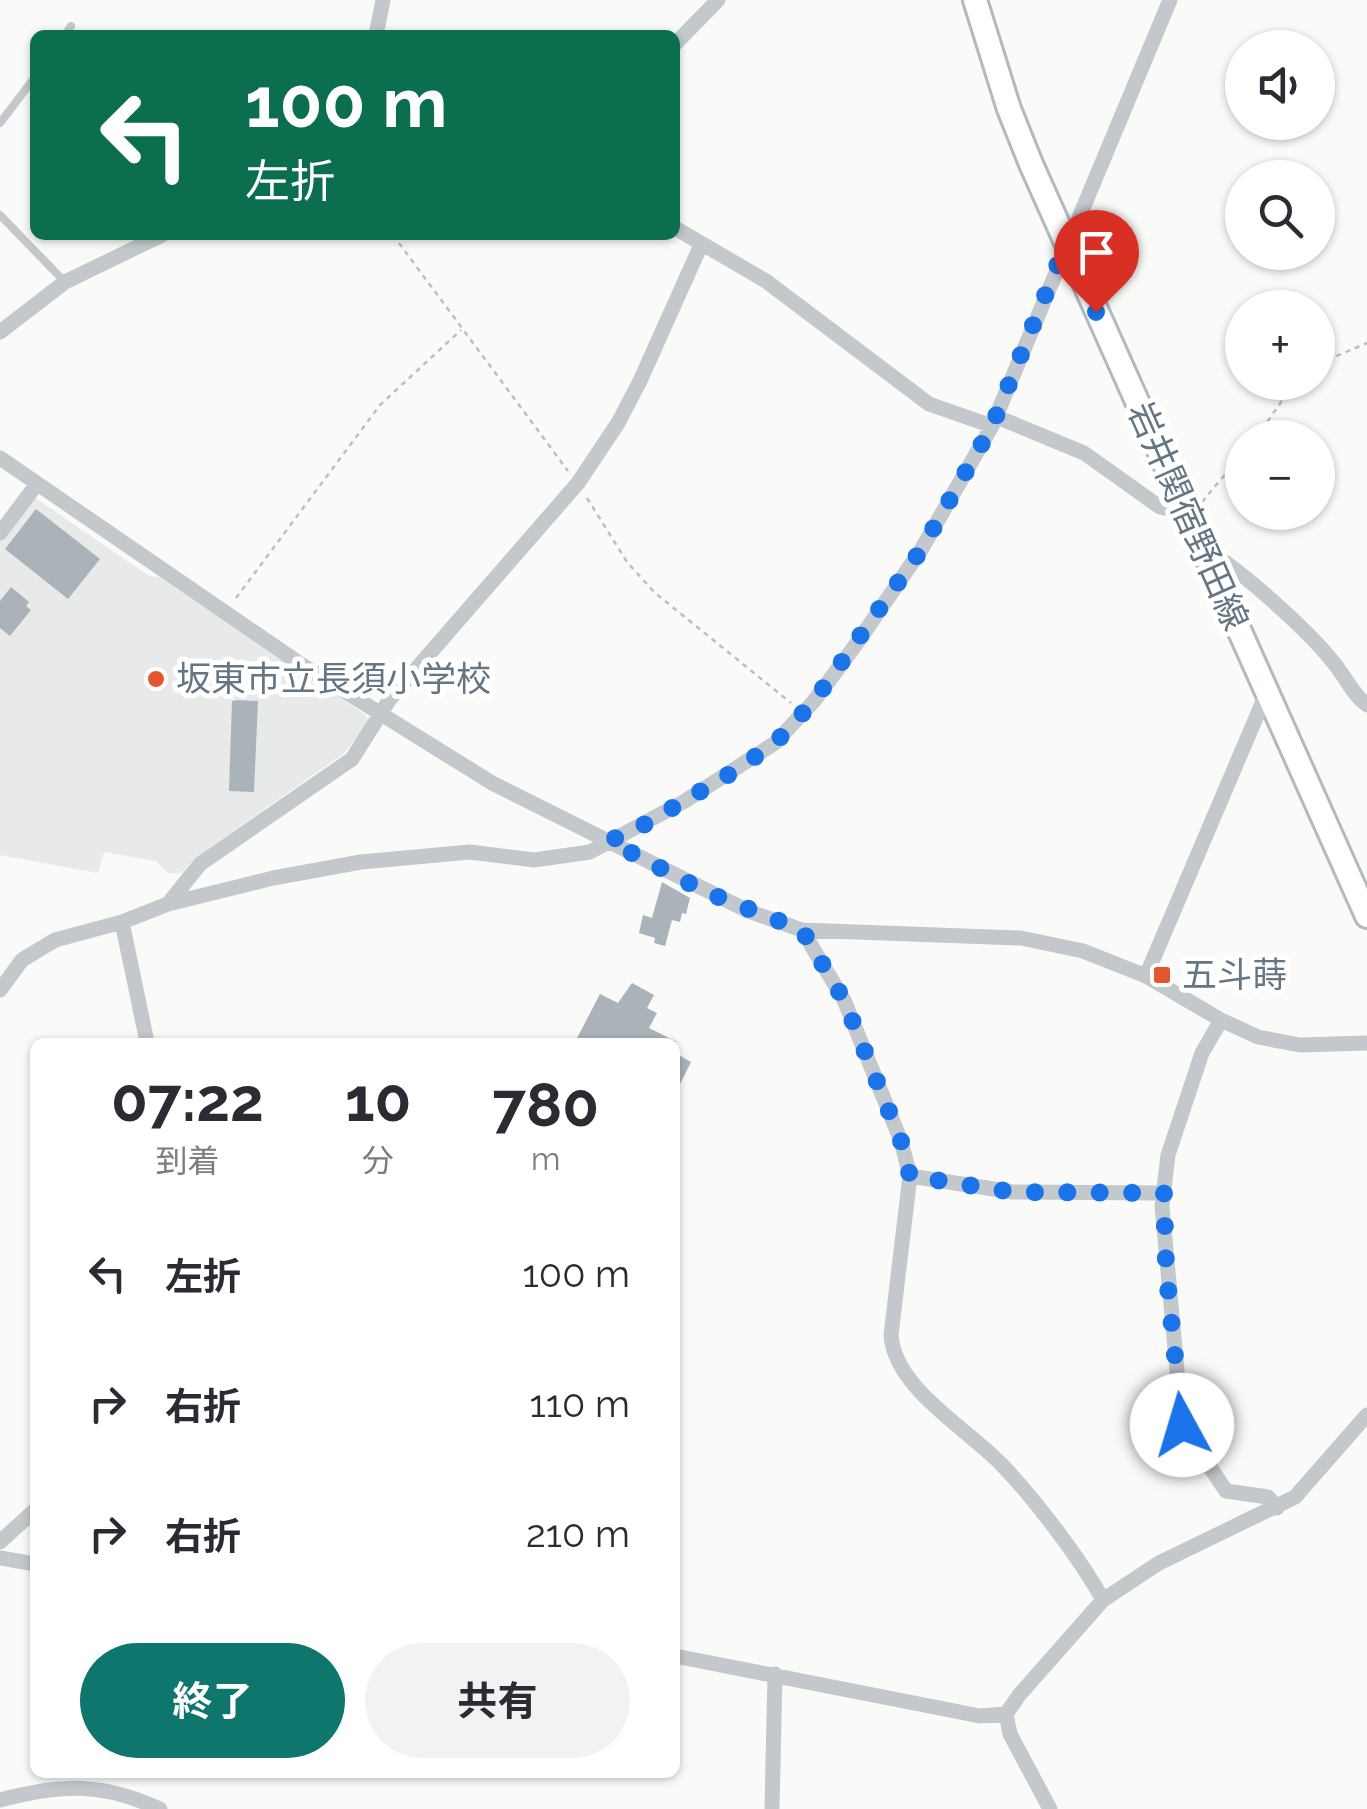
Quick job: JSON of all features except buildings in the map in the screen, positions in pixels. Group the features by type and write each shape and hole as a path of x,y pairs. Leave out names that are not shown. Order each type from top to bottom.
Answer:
{"main road":[{"name":"岩井関宿野田線","path":"975,0 1009,109 1066,244 1367,916"}],"street":[{"path":"377,30 383,0"},
{"path":"680,39 718,0"},
{"path":"0,990 22,960 55,940 122,922 168,904 272,878 361,862 470,852 534,860 590,852 640,827 775,743 814,701 921,550 995,422 1170,0"},
{"path":"680,231 766,281 929,404 1084,453 1160,506 1187,513"},
{"path":"0,332 65,282 152,240"},
{"path":"168,904 200,864 352,759 380,714 480,592 578,484 640,381 702,245"},
{"path":"0,458 380,714 492,783 706,892 802,930 1021,938 1083,951 1146,976 1258,1037 1300,1044 1367,1044"},
{"path":"0,533 38,484"},
{"path":"1202,548 1226,562 1332,660 1358,699 1367,705"},
{"path":"1146,976 1267,692"},
{"path":"122,922 146,1038"},
{"path":"802,930 844,1000 901,1141 910,1176 892,1354 916,1387 1003,1466 1090,1576 1103,1600"},
{"path":"1221,1020 1202,1053 1168,1155 1164,1193 1166,1268 1182,1425 1226,1491 1268,1497 1278,1508"},
{"path":"910,1176 1013,1192 1164,1193"},
{"path":"1050,1809 1010,1734 1006,1714 1020,1694 1103,1600 1159,1562 1295,1497 1367,1414"},
{"path":"0,1542 30,1515"},
{"path":"0,1558 30,1563"},
{"path":"680,1657 980,1716 1006,1714"},
{"path":"772,1809 775,1674"},
{"path":"0,1800 96,1787 160,1809"}],"lane":[{"path":"68,30 71,26"},
{"path":"0,122 30,83"},
{"path":"0,214 65,282"}],"path":[{"path":"226,612 380,405 462,329"},
{"path":"1335,356 1367,342"},
{"path":"1187,513 1225,476"}],"shaded area":[{"name":"坂東市立長須小学校","path":"34,497 366,715 369,724 343,754 195,858 181,873 168,873 156,861 104,852 98,873 0,855 0,540"}],"place":[{"name":"坂東市立長須小学校","path":"156,679"},
{"name":"五斗蒔","path":"1162,975"}],"route":[{"path":"1096,312 1066,244 997,417 921,550 814,701 775,743 733,772 609,841 706,892 802,930 844,1000 901,1141 910,1176 1013,1192 1164,1193 1166,1268 1182,1425"}]}
